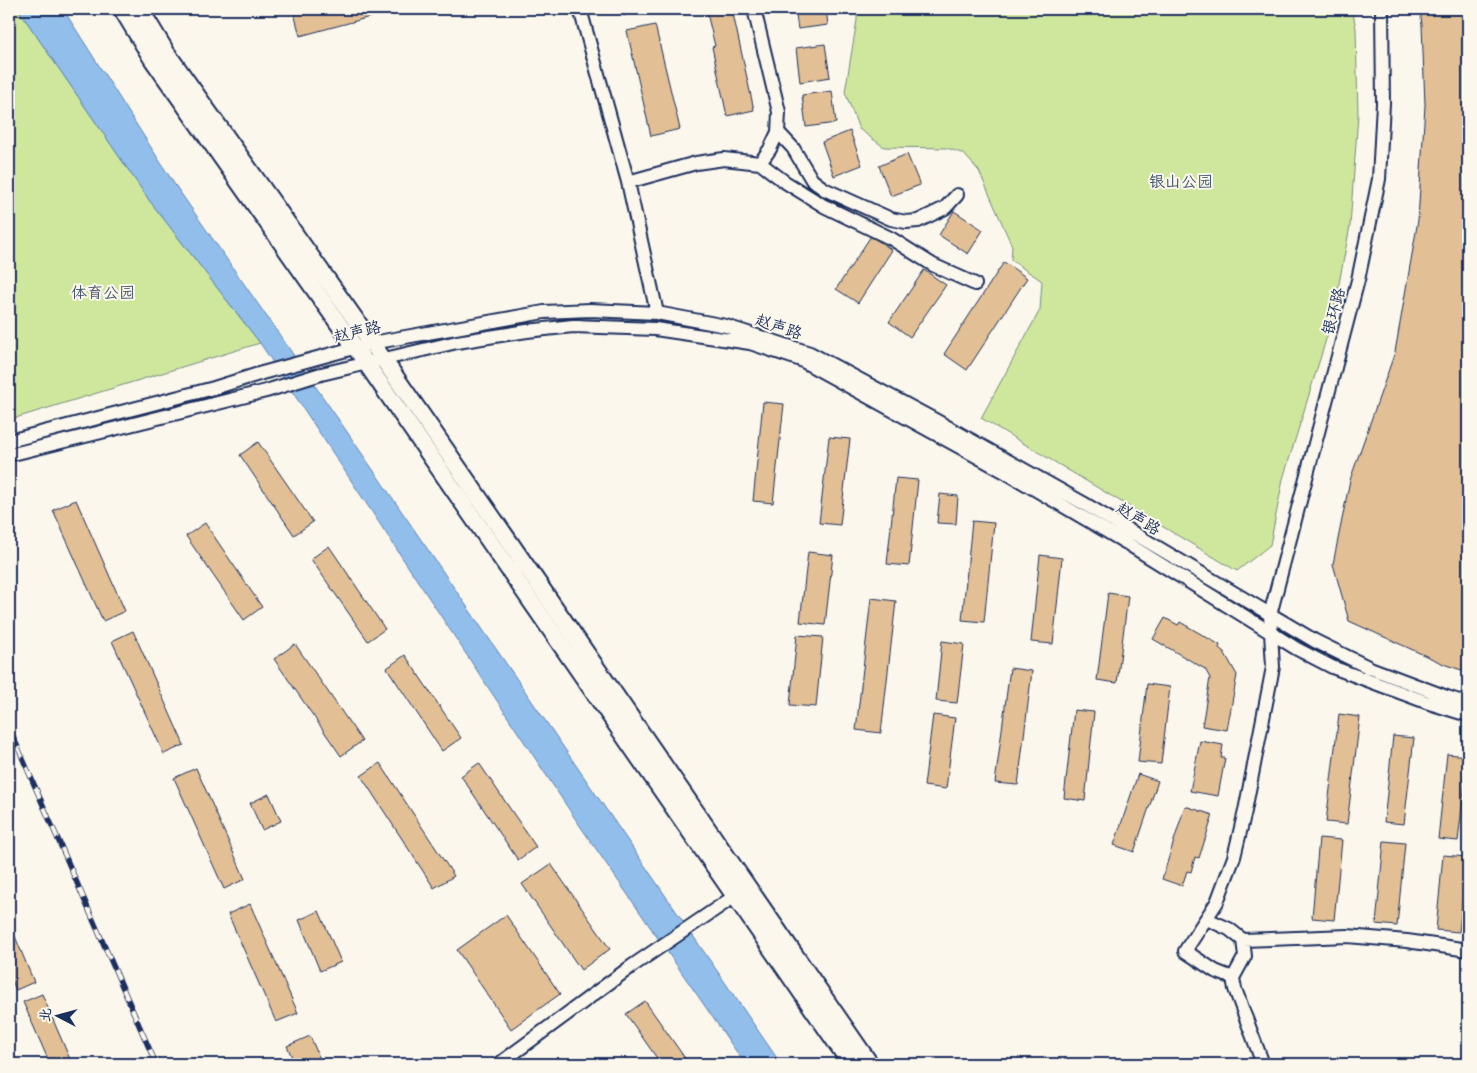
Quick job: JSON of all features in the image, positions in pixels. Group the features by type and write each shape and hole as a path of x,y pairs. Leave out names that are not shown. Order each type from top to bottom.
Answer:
{"main road":[{"path":"122,9 153,60 355,347 851,1064"},
{"path":"140,9 166,52 372,343 870,1064"}],"street":[{"path":"580,9 628,182 657,313"},
{"path":"754,9 779,112 778,132 770,149 760,163"},
{"name":"银环路","path":"1270,615 1358,280 1379,179 1383,103 1382,9"},
{"path":"778,132 793,148 812,180 824,189 891,219 906,222 918,221 945,208 957,195"},
{"path":"628,182 696,163 724,159 760,163 785,182 824,206 892,239 933,265 975,284"},
{"name":"赵声路","path":"9,441 214,388 372,343 544,312 590,310 657,313 726,326 810,353 937,421 1083,503 1315,641 1370,668 1468,704"},
{"path":"9,455 266,391 321,374 366,363 457,342 527,331 573,326 655,329 750,343 801,360 984,459 1126,542 1297,649 1332,666 1426,702 1468,715"},
{"path":"1233,978 1215,971 1185,951 1217,902 1234,857 1273,668 1270,615"},
{"path":"498,1064 656,950 735,896"},
{"path":"1207,918 1230,929 1243,940 1347,936 1407,941 1468,950"},
{"path":"1243,940 1245,956 1233,978 1235,989 1263,1064"}],"green space":[{"name":"体育公园","path":"9,9 18,9 149,200 260,343 9,420"},
{"name":"银山公园","path":"857,9 1352,9 1356,28 1358,115 1350,226 1332,320 1283,479 1270,545 1237,571 981,418 1040,310 1042,281 1011,260 1012,246 979,171 964,154 947,148 884,147 859,129 845,92 857,20"}],"water":[{"path":"18,9 63,9 173,182 781,1064 745,1064 576,820 260,343 149,200"}],"building":[{"path":"293,9 400,9 300,36"},
{"path":"620,9 636,9 624,16"},
{"path":"706,9 732,9 754,110 727,116 712,47 715,46"},
{"path":"795,9 826,9 828,25 798,29"},
{"path":"1420,9 1468,9 1468,672 1446,665 1349,621 1333,564 1350,480 1395,352 1418,220 1425,105"},
{"path":"655,25 680,129 651,136 627,31"},
{"path":"825,44 830,77 800,82 796,48"},
{"path":"832,91 836,123 806,127 802,95"},
{"path":"850,131 862,165 834,176 822,142"},
{"path":"907,154 920,185 891,196 879,166"},
{"path":"954,211 983,230 968,254 939,235"},
{"path":"871,236 892,250 858,303 836,289"},
{"path":"1004,262 1027,278 967,370 944,354"},
{"path":"924,270 946,285 910,337 889,322"},
{"path":"763,402 784,404 773,503 753,501"},
{"path":"829,437 850,439 840,525 819,523"},
{"path":"258,442 313,522 294,535 240,455"},
{"path":"896,478 918,480 909,566 887,564"},
{"path":"940,494 958,496 956,524 937,523"},
{"path":"76,500 125,611 103,621 53,510"},
{"path":"972,521 994,523 984,622 962,620"},
{"path":"205,523 262,607 244,620 186,536"},
{"path":"329,546 385,629 368,641 311,559"},
{"path":"808,552 833,555 825,625 800,622"},
{"path":"1040,555 1062,558 1053,644 1031,642"},
{"path":"1108,593 1128,596 1117,683 1097,680"},
{"path":"871,598 896,601 881,733 856,730"},
{"path":"1165,618 1178,625 1180,622 1220,645 1219,648 1224,652 1237,675 1227,730 1202,726 1210,678 1205,669 1153,639"},
{"path":"133,631 184,745 164,754 112,641"},
{"path":"797,635 823,637 816,707 790,705"},
{"path":"942,641 964,644 957,703 936,701"},
{"path":"295,644 362,741 341,756 274,659"},
{"path":"405,655 461,738 442,751 387,668"},
{"path":"1010,668 1032,671 1018,785 995,783"},
{"path":"1147,684 1170,687 1161,764 1138,762"},
{"path":"1074,710 1094,712 1085,801 1064,798"},
{"path":"1339,714 1360,717 1347,824 1326,822"},
{"path":"933,715 955,718 946,789 924,786"},
{"path":"1393,736 1414,738 1404,824 1384,822"},
{"path":"1200,741 1223,745 1221,758 1225,758 1218,796 1190,791"},
{"path":"1447,754 1468,756 1458,841 1438,839"},
{"path":"380,763 454,876 434,888 361,776"},
{"path":"479,763 536,847 518,860 461,776"},
{"path":"196,768 245,879 224,889 174,778"},
{"path":"1138,774 1158,781 1134,852 1114,845"},
{"path":"269,794 281,821 262,830 250,803"},
{"path":"1185,806 1213,815 1199,858 1195,857 1191,872 1187,871 1182,886 1162,879"},
{"path":"1319,838 1342,840 1334,920 1312,918"},
{"path":"1384,841 1405,843 1397,926 1376,924"},
{"path":"1443,855 1467,857 1459,932 1436,930"},
{"path":"551,864 610,949 581,970 522,884"},
{"path":"250,904 298,1013 276,1022 228,914"},
{"path":"319,911 341,962 320,971 299,920"},
{"path":"506,915 560,994 511,1029 457,950"},
{"path":"9,922 34,982 16,990 9,974"},
{"path":"42,994 72,1064 50,1064 23,1002"},
{"path":"645,1001 689,1064 661,1064 626,1014"},
{"path":"310,1036 322,1064 295,1064 287,1046"}],"railway":[{"path":"9,727 156,1064"}]}
